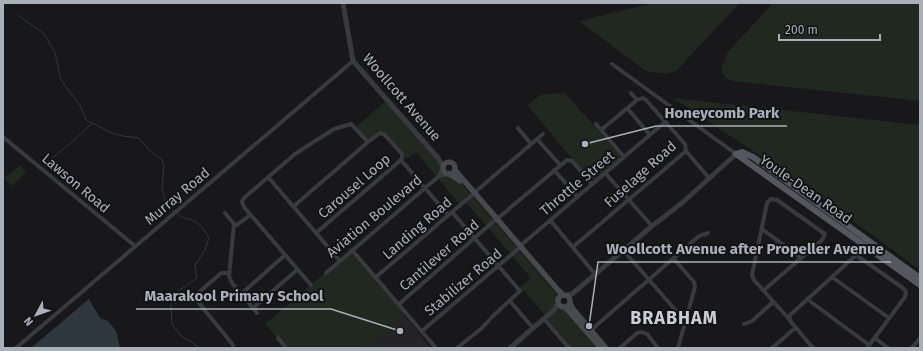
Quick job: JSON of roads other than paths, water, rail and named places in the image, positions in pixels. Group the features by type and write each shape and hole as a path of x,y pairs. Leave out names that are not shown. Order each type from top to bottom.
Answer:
{"main road":[{"name":"Youle-Dean Road","path":"736,154 920,278"},
{"name":"Woollcott Avenue","path":"451,172 455,166 453,163 444,165 444,171 451,172 473,194 606,348"},
{"name":"Youle-Dean Road","path":"869,244 920,285"},
{"name":"Woollcott Avenue","path":"565,300 601,348"}],"street":[{"name":"Woollcott Avenue","path":"342,3 353,61 444,165"},
{"name":"Murray Road","path":"16,348 353,61"},
{"name":"Youle-Dean Road","path":"612,64 736,154"},
{"path":"601,130 637,100 631,93"},
{"name":"Fuselage Road","path":"573,247 686,151 685,144 645,99 642,98 637,100"},
{"path":"627,108 650,135"},
{"name":"Throttle Street","path":"519,248 665,122"},
{"path":"311,285 250,215 242,202 244,198 290,158 334,129 351,124 355,126 368,142"},
{"name":"Fuselage Road","path":"596,124 624,157"},
{"path":"518,128 531,144"},
{"name":"Carousel Loop","path":"294,206 380,133 384,134 402,154 401,160 316,233"},
{"name":"Landing Road","path":"376,277 543,134"},
{"name":"Lawson Road","path":"3,137 135,246"},
{"path":"537,139 560,165 567,160 572,161 592,184"},
{"path":"686,151 709,178"},
{"path":"510,348 595,274 682,203 736,154"},
{"path":"401,160 425,188 475,239 520,291 482,328 457,348"},
{"name":"Aviation Boulevard","path":"438,177 444,165"},
{"name":"Cantilever Road","path":"399,304 560,165"},
{"path":"554,170 578,197"},
{"name":"Aviation Boulevard","path":"326,272 438,177 451,172"},
{"path":"606,174 652,226"},
{"path":"268,177 340,261"},
{"path":"764,290 822,240 825,234 777,200 771,199 767,203 752,275 754,280 813,348"},
{"path":"225,214 234,224 229,274 232,283 257,313"},
{"path":"234,224 240,223 250,215"},
{"path":"550,220 595,274"},
{"path":"762,229 801,258"},
{"path":"591,330 700,236 708,232"},
{"path":"789,319 791,314 807,299 869,244"},
{"name":"Stabilizer Road","path":"422,331 519,248"},
{"path":"352,250 436,348"},
{"path":"624,250 685,321"},
{"path":"241,294 285,255"},
{"path":"807,299 868,346 905,297 905,290 856,255"},
{"path":"674,259 694,282 695,287 678,348"},
{"path":"253,308 297,270"},
{"path":"229,274 220,274 197,294 195,298 234,345"},
{"path":"832,278 889,318"},
{"path":"510,300 533,328"},
{"path":"744,324 752,320 773,302"},
{"path":"544,319 566,347"},
{"path":"772,348 795,328"},
{"path":"620,348 637,333 642,332 647,334 658,348"},
{"path":"278,338 286,348"},
{"path":"875,338 888,348"},
{"path":"912,348 919,341"}],"waterway":[{"path":"18,15 44,34 55,53 61,80 81,107 86,120 112,133 139,138 151,152 162,159 164,167 162,188 166,205 174,212"},
{"path":"44,165 92,123"},
{"path":"177,214 197,223 209,238 205,250 195,265 197,278 177,292 171,305 172,324 181,336 196,345 198,348"}],"place":[{"name":"Honeycomb Park","path":"585,144"},
{"name":"Woollcott Avenue after Propeller Avenue","path":"589,326"},
{"name":"Maarakool Primary School","path":"400,331"}],"district":[{"name":"BRABHAM","path":"674,318"}]}
